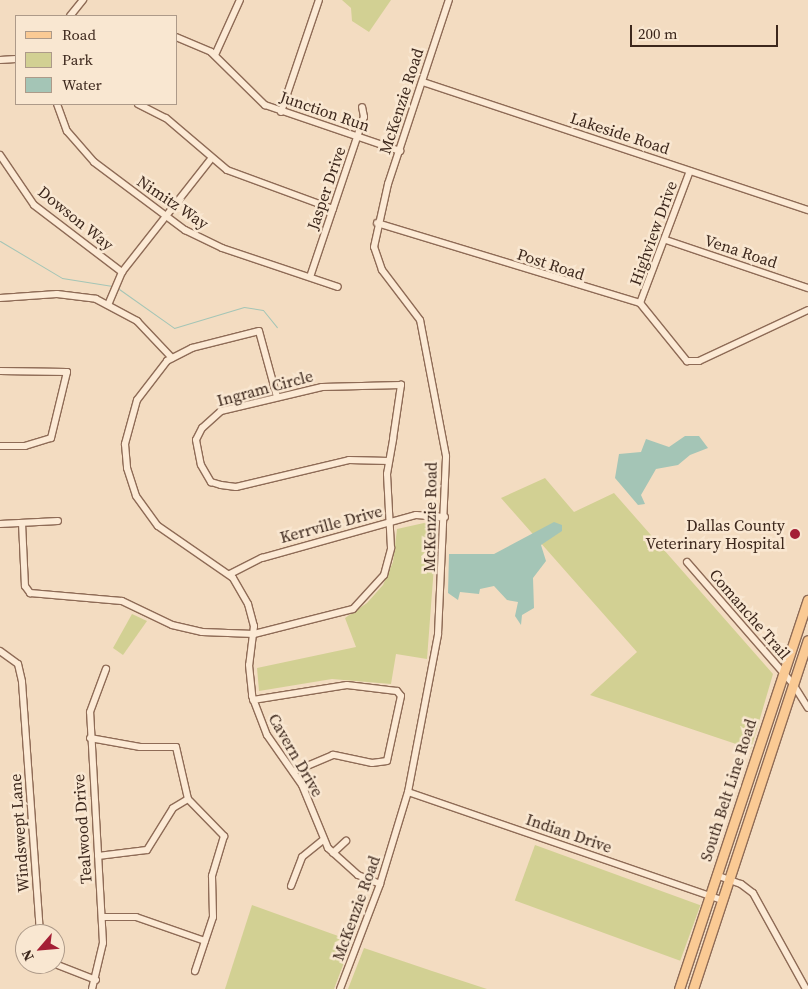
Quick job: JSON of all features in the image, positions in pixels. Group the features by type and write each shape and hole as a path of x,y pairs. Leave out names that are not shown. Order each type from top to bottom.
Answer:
{"main road":[{"name":"South Belt Line Road","path":"679,989 808,600"},
{"name":"South Belt Line Road","path":"693,989 808,640"}],"street":[{"path":"215,55 229,33 240,0"},
{"path":"281,112 319,0"},
{"name":"McKenzie Road","path":"340,989 380,884 408,792 433,676 444,517 446,456 424,332 414,308 382,270 374,247 377,223 449,0"},
{"path":"71,15 80,1"},
{"name":"Junction Run","path":"178,38 215,55 249,93 281,112 400,151"},
{"path":"0,60 15,59"},
{"name":"Lakeside Road","path":"423,82 808,210"},
{"name":"Nimitz Way","path":"57,105 76,143 165,216 222,248 338,287"},
{"path":"140,105 166,118 210,160 246,180 333,209"},
{"name":"Jasper Drive","path":"310,277 357,137 362,107"},
{"name":"Dowson Way","path":"0,156 34,205 122,272"},
{"path":"108,305 122,272 210,160"},
{"name":"Highview Drive","path":"640,303 666,240 690,171"},
{"name":"Post Road","path":"377,223 640,303"},
{"name":"Vena Road","path":"666,240 808,288"},
{"path":"0,298 57,294 108,305 137,321 172,358"},
{"path":"640,303 687,361 693,362 808,310"},
{"name":"Cavern Drive","path":"277,398 259,331 192,348 172,358 155,374 130,415 127,468 136,496 158,526 230,574 248,604 254,634 249,665 253,700 267,734 293,772 324,839 333,853 358,875 380,884"},
{"path":"0,371 66,372 50,438 26,446 0,446"},
{"name":"Ingram Circle","path":"402,385 389,461 349,460 236,487 211,482 197,451 202,428 221,411 277,398 322,387 402,385"},
{"path":"22,523 25,586 30,593 122,601 172,625 202,632 254,634 334,616 362,602 384,575 391,548 388,523 389,461"},
{"name":"Kerrville Drive","path":"230,574 262,558 416,515 444,517"},
{"path":"0,524 58,521"},
{"name":"Comanche Trail","path":"687,562 793,684 808,708"},
{"name":"Windswept Lane","path":"0,651 18,664 22,682 39,924"},
{"name":"Tealwood Drive","path":"92,989 102,958 102,916 90,738 94,692 106,669"},
{"path":"253,700 347,685 397,691 401,696 387,761 372,763 333,755 293,772"},
{"path":"90,738 140,748 176,747 188,799 224,836 212,876 213,917 195,971"},
{"name":"Indian Drive","path":"408,792 721,900"},
{"path":"98,856 147,850 173,808 188,799"},
{"path":"292,886 302,857 324,839"},
{"path":"333,853 346,841"},
{"path":"716,875 728,879 753,893 768,914 806,989"},
{"path":"102,916 136,917 205,941"},
{"path":"65,968 96,980"}],"green space":[{"path":"342,0 391,0 369,32 352,21 351,8"},
{"path":"545,478 574,512 614,493 773,674 751,749 590,695 637,652 501,498"},
{"path":"433,521 437,526 427,659 396,654 391,684 332,679 259,691 257,668 356,647 345,618 367,603 383,585 393,562 397,529"},
{"path":"132,614 147,621 123,655 113,648"},
{"path":"535,845 700,905 680,961 515,900"},
{"path":"252,905 352,941 334,989 225,989"},
{"path":"364,948 432,971 487,989 348,989"}],"water":[{"path":"685,436 699,436 708,448 690,455 678,465 656,469 641,495 645,504 638,505 615,478 619,454 641,452 646,439 669,447"},
{"path":"554,522 562,525 562,531 541,545 546,561 533,578 534,608 522,615 521,625 515,616 518,602 507,600 494,586 480,589 479,594 460,592 458,600 448,593 449,554 494,554"}],"waterway":[{"path":"0,241 62,278 112,286"},
{"path":"119,289 174,328 244,307 263,310 277,327"}],"place":[{"name":"Dallas County Veterinary Hospital","path":"795,534"}]}
